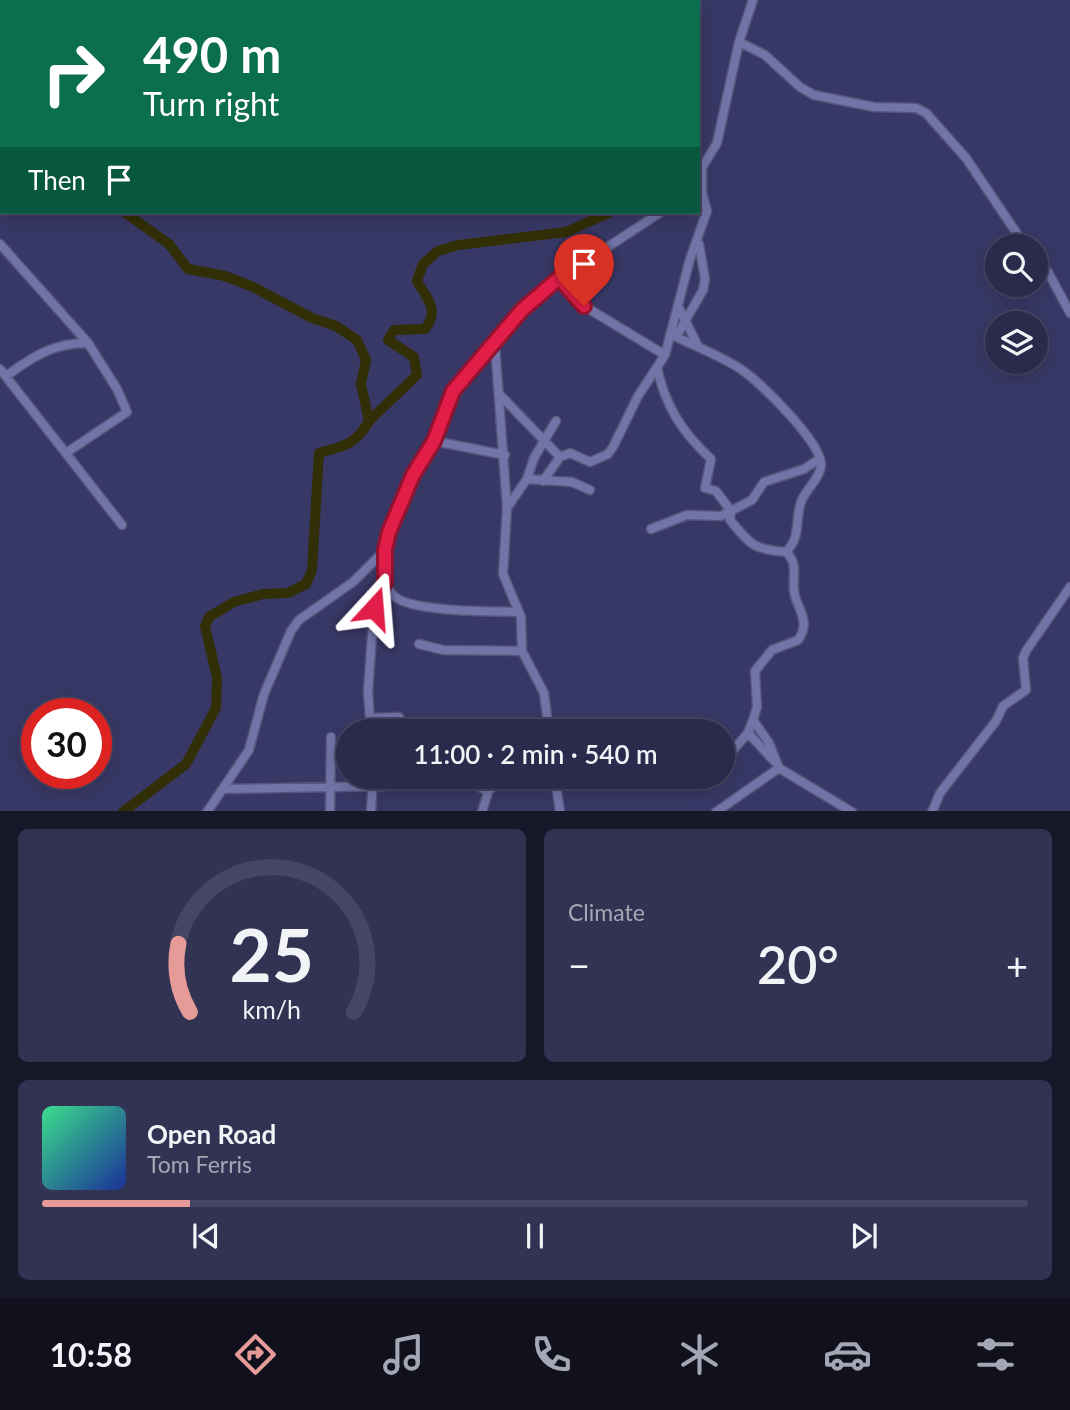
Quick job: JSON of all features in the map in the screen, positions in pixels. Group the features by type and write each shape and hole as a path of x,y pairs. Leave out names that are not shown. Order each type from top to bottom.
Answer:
{"street":[{"path":"543,481 560,457 576,454 590,462 608,454 627,424 638,396 673,336 708,211 702,193 700,172 717,143 739,42 753,0"},
{"path":"739,42 765,55 800,87 814,94 874,107 916,108 926,113 966,158 1017,234"},
{"path":"400,719 370,718 368,692 374,608 385,582 385,550 402,499 434,441 453,391 466,373 495,345 522,310 559,278 659,214"},
{"path":"673,336 686,324 703,290 705,279 699,237"},
{"path":"0,244 88,343 117,388 127,412 66,453"},
{"path":"1048,272 1070,313"},
{"path":"559,278 584,306 664,355"},
{"path":"679,308 698,346"},
{"path":"673,336 698,346 753,378 797,424 819,459 820,471 801,501 797,538 786,552"},
{"path":"88,343 56,345 3,372 122,525"},
{"path":"495,345 507,508 503,574 519,612 522,651 544,693 547,719"},
{"path":"657,367 664,397 681,429 711,458 705,488 716,491 731,511 730,520 752,547 786,552"},
{"path":"500,395 560,457"},
{"path":"507,508 527,479 534,458 556,421"},
{"path":"434,441 505,455"},
{"path":"651,529 687,515 721,516 752,500 764,482 804,469 819,459"},
{"path":"527,479 572,482 590,490"},
{"path":"212,810 249,750 264,694 291,631 299,620 353,582 385,550"},
{"path":"735,748 748,733 757,707 755,671 772,650 798,640 804,625 801,605 794,593 794,565 786,552"},
{"path":"385,582 390,593 401,601 444,608 519,612"},
{"path":"932,811 940,793 996,721 1003,706 1026,690 1023,658 1070,587"},
{"path":"419,645 443,650 522,651"},
{"path":"753,720 769,743 778,766"},
{"path":"748,733 778,766 852,811"},
{"path":"330,811 331,737"},
{"path":"716,811 726,808 778,766"},
{"path":"223,789 336,784"},
{"path":"371,811 372,789"},
{"path":"483,789 488,792"},
{"path":"482,811 491,789"},
{"path":"557,789 560,811"}],"waterway":[{"path":"124,811 186,764 216,708 217,678 205,626 209,617 234,602 263,594 288,593 306,584 312,570 319,453 354,440 369,421 361,384 366,360 357,340 336,326 312,318 253,287 225,276 188,269 169,244 127,214"},
{"path":"369,421 417,375 414,357 388,340 394,330 425,329 429,322 432,310 417,281 423,264 438,251 458,245 566,232 606,214"}],"route":[{"path":"374,608 385,582 385,550 389,532 413,475 434,441 453,391 466,373 495,345 522,310 559,278 584,306"}]}
